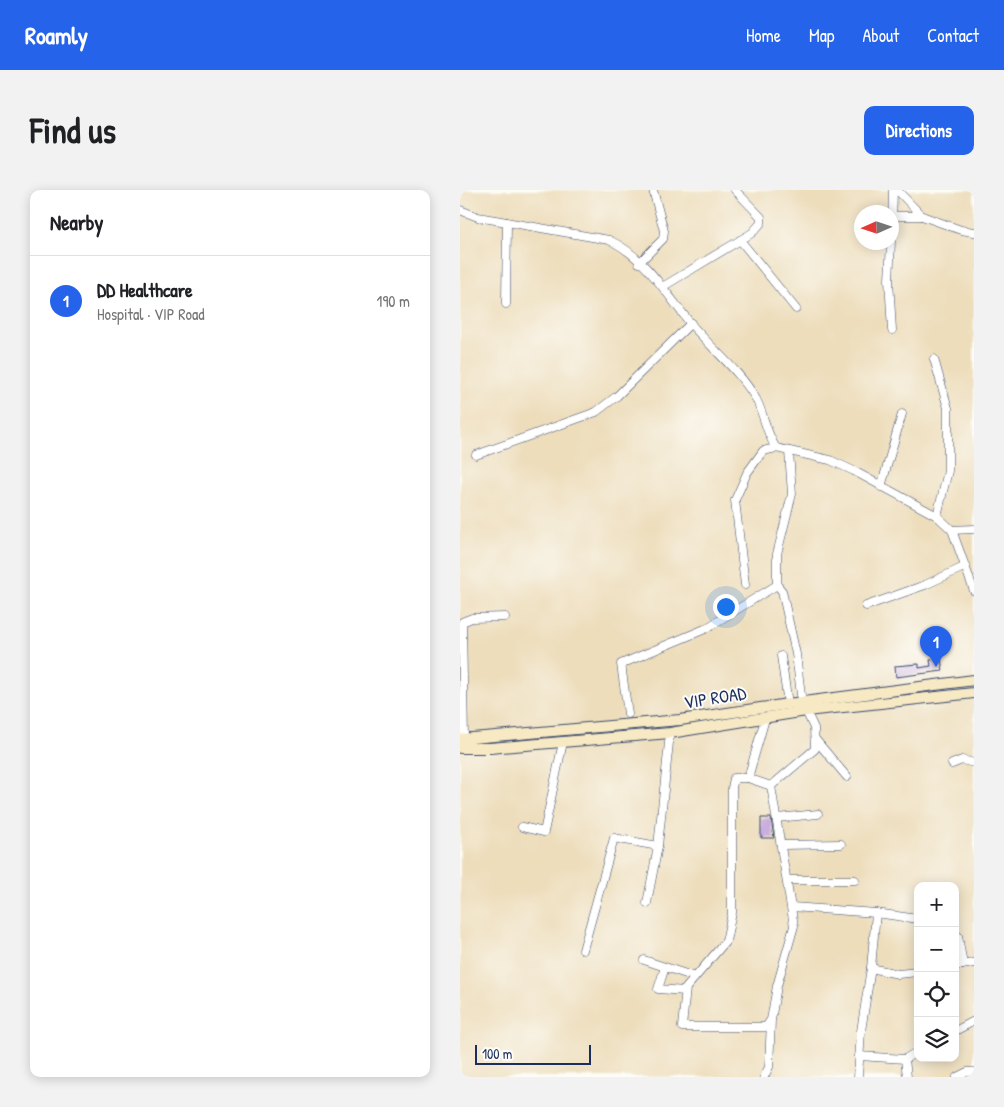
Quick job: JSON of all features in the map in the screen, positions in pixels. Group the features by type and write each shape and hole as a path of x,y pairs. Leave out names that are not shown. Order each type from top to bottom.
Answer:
{"main road":[{"name":"VIP ROAD","path":"461,742 680,720 974,680"},
{"name":"VIP ROAD","path":"461,742 490,748 670,733 806,711 974,693"}],"street":[{"path":"639,263 663,239 664,231 653,190"},
{"path":"664,286 752,233 761,223 761,217 735,190"},
{"path":"892,205 893,190"},
{"path":"898,190 922,216"},
{"path":"460,210 478,217 609,240 621,246 664,286 691,323 756,399 769,438 776,448"},
{"path":"899,216 922,216 961,230 974,232"},
{"path":"506,304 507,222"},
{"path":"740,240 796,308"},
{"path":"891,250 889,280 892,330"},
{"path":"476,455 596,412 617,396 643,368 691,323"},
{"path":"934,359 948,408 948,471 937,516"},
{"path":"881,487 902,414"},
{"path":"745,585 735,500 747,473 763,451 776,448 830,460 937,516 952,530 974,590"},
{"path":"789,451 792,494 776,554 777,586 782,591 794,645 801,695"},
{"path":"952,530 974,528"},
{"path":"866,606 925,585 966,566"},
{"path":"628,714 621,664 705,629 777,586"},
{"path":"461,742 462,622 472,618 505,616"},
{"path":"781,656 788,704"},
{"path":"771,786 815,748 814,728 806,711"},
{"path":"748,778 765,719"},
{"path":"647,903 658,846 670,733"},
{"path":"815,739 847,777"},
{"path":"522,826 544,832 563,742"},
{"path":"952,764 962,760 974,763"},
{"path":"771,786 748,778 734,778 732,788 732,913 729,930 726,941 685,991 682,1027 742,1026 758,1028 766,1027 771,1020"},
{"path":"764,1077 769,1067 771,1020 777,986 794,926 788,880 771,786"},
{"path":"777,818 818,814"},
{"path":"583,950 614,838 658,846"},
{"path":"782,845 841,844"},
{"path":"788,880 856,880"},
{"path":"792,907 914,919"},
{"path":"858,1077 876,914"},
{"path":"644,960 695,977"},
{"path":"959,966 974,963"},
{"path":"665,967 658,989 685,991"},
{"path":"871,968 898,974 914,972"},
{"path":"959,1029 974,1021"},
{"path":"859,1056 905,1059 914,1053"},
{"path":"905,1059 907,1077"},
{"path":"957,1077 966,1072 974,1072"}],"building":[{"path":"941,659 943,671 896,677 895,666 919,664 919,668 931,666 930,660"},
{"path":"761,818 771,818 774,838 761,838"}],"place":[{"name":"DD Healthcare","path":"936,667"}]}
